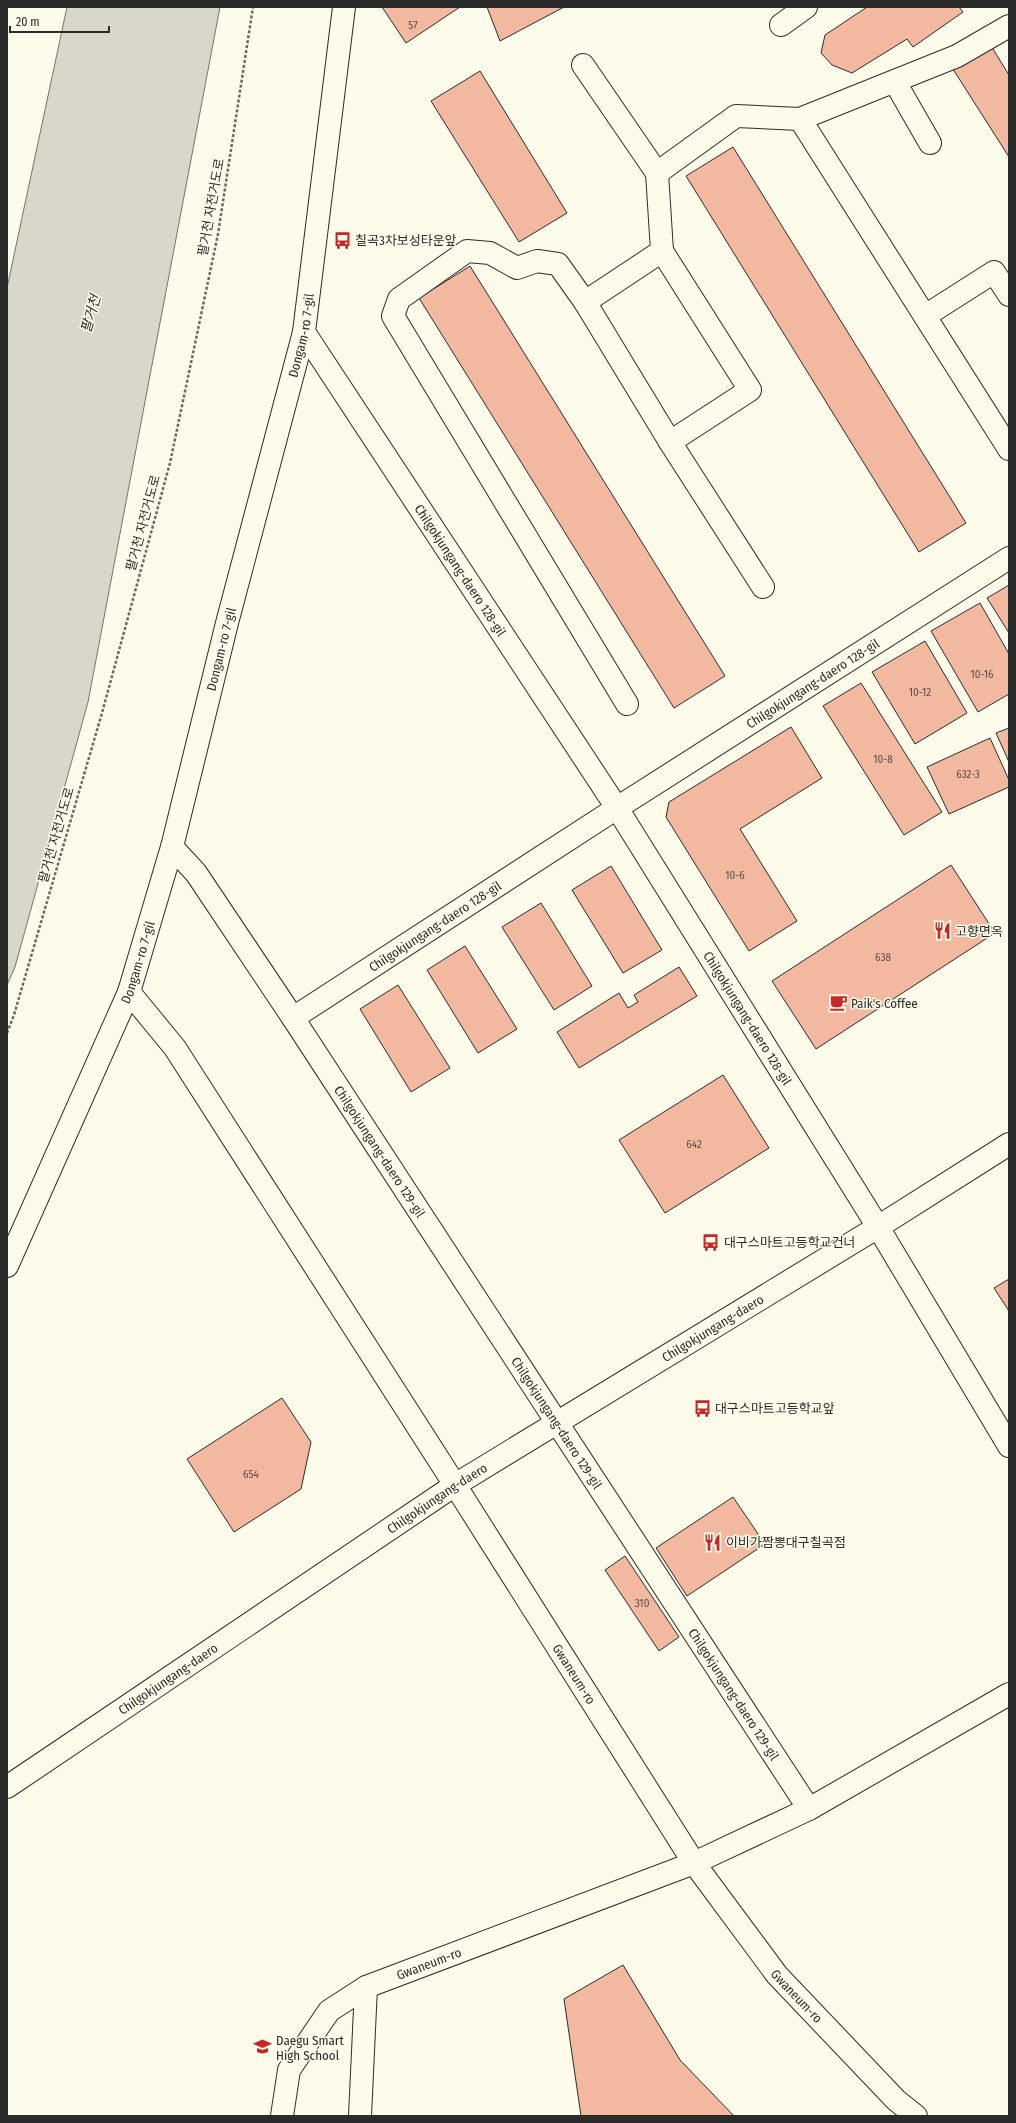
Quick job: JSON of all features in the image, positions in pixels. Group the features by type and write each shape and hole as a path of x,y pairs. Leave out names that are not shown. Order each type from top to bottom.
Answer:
{"street":[{"name":"Dongam-ro 7-gil","path":"7,1266 129,992 172,847 227,624 304,332 344,7"},
{"path":"781,25 806,7"},
{"path":"657,173 736,116 800,119 957,56 1009,26"},
{"path":"583,65 657,173 662,251 750,390 670,442"},
{"path":"895,82 930,143"},
{"path":"800,119 925,316 1006,438"},
{"path":"627,704 393,316 398,299 467,251 490,253 517,268 537,261 558,264 584,302 670,442 763,587"},
{"path":"584,302 662,251"},
{"path":"925,316 994,272 1009,295"},
{"name":"Chilgokjungang-daero 128-gil","path":"304,332 617,808 878,1227"},
{"name":"Chilgokjungang-daero 128-gil","path":"293,1018 617,808 1009,558"},
{"name":"Chilgokjungang-daero 129-gil","path":"172,847 196,873 293,1018 557,1425 809,1809"},
{"name":"Gwaneum-ro","path":"129,992 175,1048 455,1485 694,1863 777,1975 896,2100 916,2116"},
{"name":"Chilgokjungang-daero","path":"7,1787 455,1485 557,1425 878,1227 1009,1144"},
{"path":"878,1227 1009,1446"},
{"path":"694,1863 809,1809 1009,1694"},
{"name":"Gwaneum-ro","path":"282,2116 289,2070 329,2011 366,1987 694,1863"},
{"path":"360,2116 366,1987"}],"path":[{"name":"팔거천 자전거도로","path":"7,1034 14,1015 102,713 170,462 218,234 253,7"}],"water":[{"name":"팔거천","path":"67,7 220,7 88,702 15,967 7,985 7,288"}],"building":[{"path":"382,7 460,7 406,43"},
{"path":"487,7 564,7 500,41"},
{"path":"867,7 959,7 963,12 913,47 907,39 852,73 832,65 821,53 825,35"},
{"path":"988,41 1009,75 1009,157 951,66"},
{"path":"480,71 567,213 519,242 431,101"},
{"path":"733,147 966,523 919,552 686,176"},
{"path":"470,266 725,676 674,708 419,298"},
{"path":"1009,585 1009,633 987,598"},
{"path":"980,603 1009,654 1009,694 978,712 931,631"},
{"path":"925,641 967,713 915,744 872,672"},
{"path":"861,683 942,812 904,835 823,706"},
{"path":"791,727 822,778 740,829 797,921 749,951 666,817 669,802"},
{"path":"1009,728 1009,762 996,733"},
{"path":"990,738 1009,780 1009,787 949,814 927,767"},
{"path":"951,865 995,933 816,1049 772,981"},
{"path":"611,866 662,950 623,973 572,890"},
{"path":"541,903 592,986 554,1010 502,927"},
{"path":"465,946 517,1029 478,1053 427,970"},
{"path":"679,967 697,996 579,1068 557,1032 619,993 628,1008 638,1002 634,995"},
{"path":"398,985 450,1068 411,1092 360,1009"},
{"path":"723,1075 769,1148 665,1213 619,1140"},
{"path":"1009,1279 1009,1311 994,1288"},
{"path":"282,1398 311,1442 301,1489 234,1532 187,1459"},
{"path":"733,1497 765,1544 687,1596 656,1548"},
{"path":"625,1556 679,1637 659,1651 605,1570"},
{"path":"623,1965 680,2060 734,2116 581,2116 564,1999"}],"place":[{"name":"칠곡3차보성타운앞","path":"342,240"},
{"name":"고향면옥","path":"942,931"},
{"name":"Paik's Coffee","path":"838,1003"},
{"name":"대구스마트고등학교건너","path":"711,1242"},
{"name":"대구스마트고등학교앞","path":"702,1408"},
{"name":"이비가짬뽕대구칠곡점","path":"713,1542"},
{"name":"Daegu Smart High School","path":"263,2047"}]}
